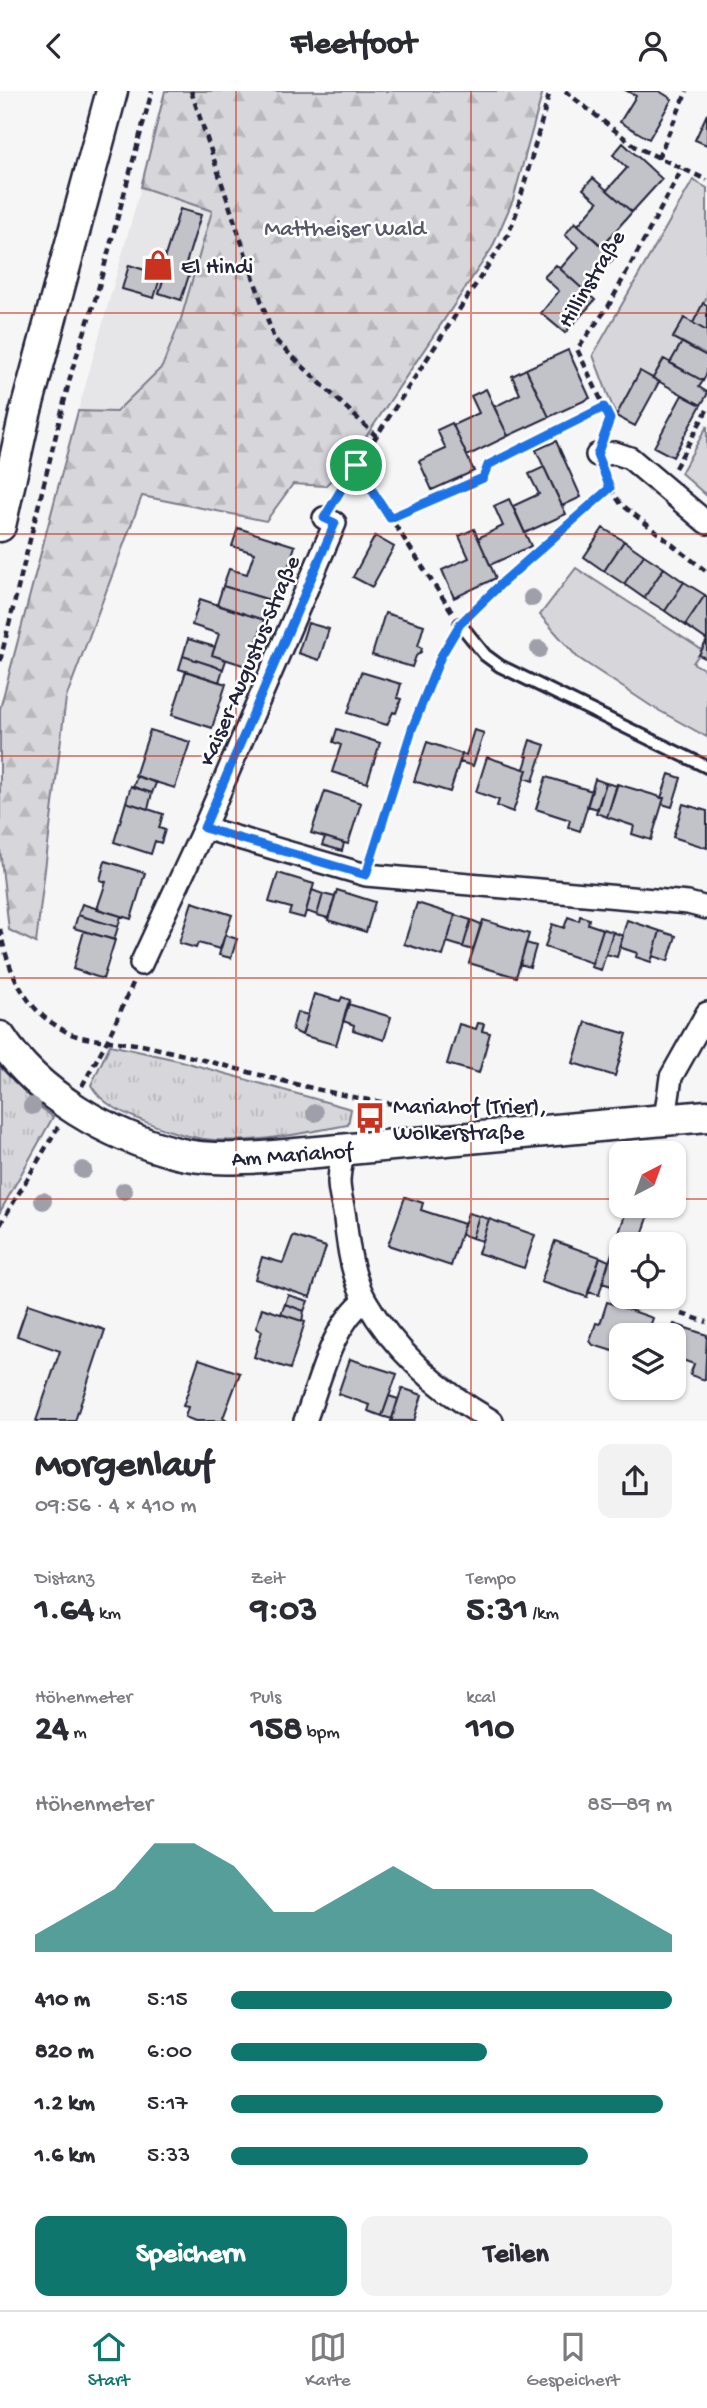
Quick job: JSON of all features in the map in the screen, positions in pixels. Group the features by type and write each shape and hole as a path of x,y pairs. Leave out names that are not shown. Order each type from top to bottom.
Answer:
{"street":[{"path":"0,526 25,414 111,91"},
{"path":"597,455 615,453 630,459 707,523"},
{"name":"Kaiser-Augustus-Straße","path":"142,964 204,828 335,523 324,518"},
{"path":"204,828 366,875 688,903 707,908"},
{"path":"665,1119 671,1077 707,1013"},
{"name":"Am Mariahof","path":"0,1037 35,1077 70,1105 112,1130 158,1147 196,1156 241,1159 707,1116"},
{"path":"343,1150 339,1183 354,1269 365,1300 404,1352 451,1394 492,1421"},
{"path":"305,1421 336,1337 349,1315 365,1300"}],"lane":[{"path":"460,624 485,655 500,666 707,767"}],"path":[{"path":"0,661 72,370 96,297 152,91"},
{"path":"191,91 274,339 376,436"},
{"path":"324,518 508,235 550,91"},
{"path":"565,91 636,147 707,180"},
{"path":"658,158 687,91"},
{"name":"Hillinstraße","path":"597,455 610,419 577,349 607,307 682,169"},
{"path":"390,518 483,478 488,465 604,407"},
{"path":"665,486 707,410"},
{"path":"597,455 610,488 621,504 707,572"},
{"path":"356,465 460,624"},
{"path":"366,875 412,729 441,656 460,624 503,582 610,488"},
{"path":"0,929 3,947 15,980 28,999 48,1020 75,1036 147,1046 231,1066 283,1082 397,1106 468,1110"},
{"path":"682,1314 707,1322"}],"shaded area":[{"name":"El Hindi","path":"141,187 212,211 181,319 162,367 116,412 78,411"}],"green space":[{"name":"Mattheiser Wald","path":"165,91 543,91 513,200 492,248 347,465 325,486 293,484 266,521 142,496 66,698 36,943 9,930 0,849 0,709 78,411 116,412 162,367 181,319 212,211 141,187"},
{"path":"693,180 707,188 707,297 693,323 684,319 673,337 682,342 670,363 663,359 653,378 640,372 616,416 593,355"},
{"path":"707,426 707,496 681,473"},
{"path":"576,568 702,650 693,663 707,671 707,737 651,706 577,657 540,615"},
{"path":"110,1045 177,1060 351,1109 348,1125 240,1140 204,1139 170,1131 117,1109 105,1102 95,1091 91,1085"},
{"path":"0,1067 53,1117 0,1212"}],"building":[{"path":"627,91 659,91 672,99 649,139 620,122 636,96"},
{"path":"707,114 707,145 695,140"},
{"path":"623,143 662,179 632,212 607,190 627,168 613,155"},
{"path":"593,178 632,212 602,246 578,225 598,202 583,189"},
{"path":"180,209 201,215 184,270 190,272 181,300 159,293 165,274 160,272"},
{"path":"575,222 614,258 585,291 560,269 579,247 565,235"},
{"path":"129,265 161,275 154,298 122,289"},
{"path":"556,265 595,300 565,333 541,313 559,291 544,277"},
{"path":"703,303 707,305 707,331 693,323"},
{"path":"684,318 707,331 707,356 673,338"},
{"path":"682,342 707,356 707,373 703,381 670,363"},
{"path":"568,350 590,398 549,417 526,369"},
{"path":"664,359 703,381 699,387 707,392 707,395 701,405 653,378"},
{"path":"526,369 549,417 508,436 494,407 520,394 512,376"},
{"path":"640,371 659,382 635,426 616,416"},
{"path":"486,389 508,436 467,456 453,425 479,413 471,396"},
{"path":"682,395 701,405 673,457 654,447"},
{"path":"452,423 474,471 432,490 419,461 446,449 437,430"},
{"path":"556,441 581,497 562,506 536,450"},
{"path":"544,467 566,514 525,533 513,506 539,494 529,474"},
{"path":"509,499 531,546 490,565 478,538 503,526 494,506"},
{"path":"238,528 295,546 277,602 223,586 229,569 247,574 254,553 232,546"},
{"path":"603,528 624,541 604,571 584,557"},
{"path":"474,529 496,578 454,598 442,570 469,558 459,536"},
{"path":"375,536 394,547 372,587 353,577"},
{"path":"624,541 644,555 624,584 604,571"},
{"path":"644,555 664,568 644,598 624,584"},
{"path":"664,568 684,582 665,611 644,598"},
{"path":"684,582 705,595 685,625 665,611"},
{"path":"223,586 270,600 264,620 217,605"},
{"path":"705,595 707,597 707,640 685,625"},
{"path":"200,599 264,620 249,667 212,655 219,634 192,625"},
{"path":"385,613 424,625 418,646 422,648 421,652 416,656 412,667 372,655"},
{"path":"308,623 329,629 319,660 298,653"},
{"path":"188,639 215,647 212,655 226,660 223,669 183,656"},
{"path":"707,640 707,659 699,655"},
{"path":"183,656 223,669 219,682 179,669"},
{"path":"186,671 226,684 212,728 172,715"},
{"path":"361,672 401,684 397,698 401,699 396,713 393,712 387,725 348,713"},
{"path":"337,729 380,743 367,783 332,772 341,745 333,742"},
{"path":"150,730 190,742 175,788 135,776"},
{"path":"474,730 484,733 473,766 460,762 462,754 466,755"},
{"path":"530,740 545,745 533,781 524,778 528,756 525,756"},
{"path":"427,742 462,754 450,792 414,781"},
{"path":"487,757 527,770 513,812 497,806 499,800 476,792"},
{"path":"669,774 681,778 672,807 662,804 664,798 661,798"},
{"path":"137,776 156,783 152,793 133,787"},
{"path":"546,777 592,791 580,831 568,827 570,820 536,809"},
{"path":"595,779 606,783 598,809 587,806"},
{"path":"606,783 617,786 607,817 596,813"},
{"path":"617,784 664,798 651,840 632,834 634,826 607,817"},
{"path":"131,786 152,793 148,809 126,802"},
{"path":"325,791 361,803 348,844 311,833"},
{"path":"126,802 163,814 159,828 165,830 161,843 155,841 151,854 114,842"},
{"path":"683,804 707,811 707,848 673,837"},
{"path":"325,837 344,843 342,851 322,845"},
{"path":"105,861 145,873 131,919 97,909 106,882 100,880"},
{"path":"278,873 314,884 304,918 289,914 291,908 269,902"},
{"path":"312,890 323,894 317,915 306,911"},
{"path":"337,890 375,902 366,932 328,920"},
{"path":"323,894 335,897 328,918 317,915"},
{"path":"192,902 232,915 220,949 198,943 196,948 179,943"},
{"path":"417,903 455,915 443,956 404,944"},
{"path":"82,904 121,916 118,927 78,915"},
{"path":"78,915 118,927 114,940 74,928"},
{"path":"455,915 471,920 463,947 447,942"},
{"path":"580,916 589,919 588,924 603,929 592,963 545,947 552,924 564,928 568,917 579,921"},
{"path":"471,920 481,924 473,950 463,947"},
{"path":"483,920 529,934 516,977 469,963"},
{"path":"627,920 660,931 651,962 636,957 637,953 619,947"},
{"path":"603,929 613,932 601,970 591,967"},
{"path":"84,931 115,940 103,979 73,969"},
{"path":"660,931 676,936 668,961 653,956"},
{"path":"613,932 623,936 617,957 606,954"},
{"path":"225,935 237,939 231,958 219,955"},
{"path":"526,943 536,946 530,967 520,964"},
{"path":"314,994 340,1001 342,997 350,1000 336,1045 302,1035"},
{"path":"348,1004 391,1017 384,1040 353,1030 354,1025 343,1021"},
{"path":"297,1012 308,1015 302,1035 292,1030"},
{"path":"586,1022 627,1034 615,1076 573,1063"},
{"path":"478,1023 484,1024 482,1031 490,1033 479,1073 447,1064 459,1024 476,1029"},
{"path":"405,1197 423,1203 421,1210 464,1224 451,1266 388,1245"},
{"path":"468,1213 479,1216 472,1238 461,1234"},
{"path":"479,1216 489,1219 482,1241 472,1238"},
{"path":"624,1218 648,1218 643,1232 619,1232"},
{"path":"489,1219 535,1235 524,1268 478,1253"},
{"path":"293,1236 326,1247 310,1297 255,1279 262,1257 283,1263"},
{"path":"555,1241 600,1257 587,1297 541,1282"},
{"path":"600,1257 609,1261 599,1295 588,1292"},
{"path":"609,1262 609,1285 602,1283"},
{"path":"288,1295 308,1301 304,1311 285,1304"},
{"path":"607,1302 609,1309 627,1309 653,1318 651,1323 609,1323 609,1350 593,1345 590,1341 596,1323 600,1324"},
{"path":"28,1304 105,1330 75,1421 36,1421 60,1351 17,1336"},
{"path":"285,1304 304,1311 302,1321 281,1314"},
{"path":"262,1308 305,1322 290,1369 254,1357 262,1331 256,1328"},
{"path":"686,1328 707,1335 705,1380 690,1375 694,1364 686,1361"},
{"path":"199,1359 240,1373 223,1418 227,1421 195,1421 185,1417 188,1407 183,1406"},
{"path":"350,1359 397,1374 382,1416 368,1411 370,1405 338,1394"},
{"path":"402,1388 422,1395 414,1421 391,1421"},
{"path":"389,1396 398,1399 392,1419 382,1416"}],"place":[{"name":"El Hindi","path":"158,265"},
{"name":"Mariahof (Trier), Wolkerstraße","path":"370,1118"}],"route":[{"path":"604,407 610,419 597,455 610,488 503,582 460,624 441,656 412,729 366,875 204,828 335,523 324,518 356,465 390,518 483,478 488,465 604,407"}]}
